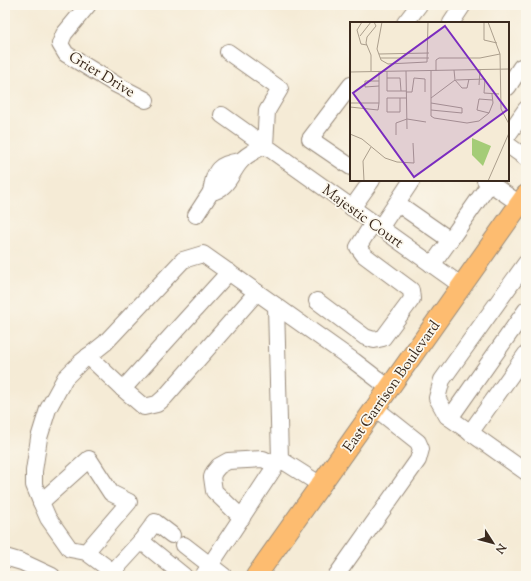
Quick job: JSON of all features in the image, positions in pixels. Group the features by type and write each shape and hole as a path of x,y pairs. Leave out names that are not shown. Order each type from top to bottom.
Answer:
{"main road":[{"name":"East Garrison Boulevard","path":"256,576 523,200"}],"street":[{"name":"Grier Drive","path":"88,5 64,34 60,44 66,54 109,81 146,100"},
{"path":"406,22 418,5"},
{"path":"452,22 463,5"},
{"path":"196,215 211,192 218,191 223,187 241,161 265,145 267,111 280,89 228,52"},
{"path":"509,85 521,67 526,70"},
{"path":"350,86 310,139 350,166"},
{"path":"509,134 526,109"},
{"name":"Majestic Court","path":"222,115 462,286"},
{"path":"509,146 526,158"},
{"path":"352,208 369,181"},
{"path":"317,301 365,337 374,340 383,338 412,299 411,290 364,255 358,247 397,203 411,181"},
{"path":"432,265 488,182 523,200"},
{"path":"397,203 450,240"},
{"path":"224,576 207,571 178,540 155,522 141,542 111,574 86,552 70,549 48,518 34,485 34,471 39,438 48,409 65,378 88,356 105,343 183,260 203,254 354,361 389,388"},
{"path":"526,263 442,380 437,398 447,416 526,472"},
{"path":"123,389 229,272"},
{"path":"88,356 144,407 156,404 165,397 257,292"},
{"path":"207,571 278,462 276,306"},
{"path":"450,418 526,310"},
{"path":"470,433 526,354"},
{"path":"336,576 418,460 421,449 418,442 376,408"},
{"path":"41,502 89,459 111,493 129,502 86,552"},
{"path":"242,518 214,491 211,484 214,472 219,466 228,461 263,459 278,462 321,485"},
{"path":"141,542 184,576"},
{"path":"5,557 22,562 52,576"}]}
